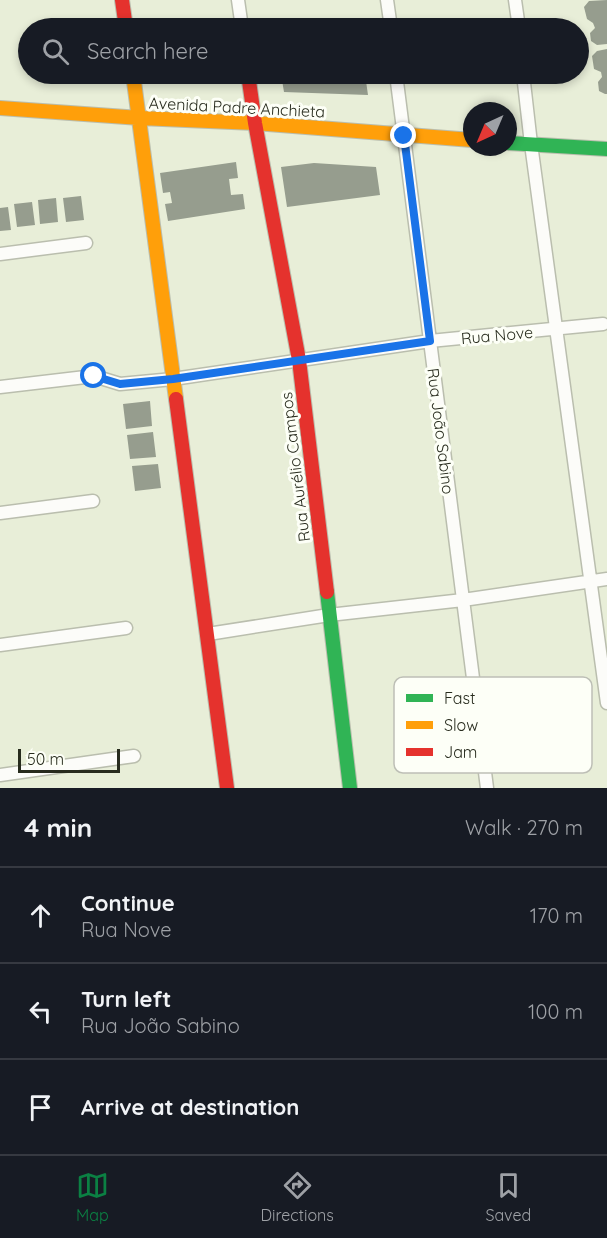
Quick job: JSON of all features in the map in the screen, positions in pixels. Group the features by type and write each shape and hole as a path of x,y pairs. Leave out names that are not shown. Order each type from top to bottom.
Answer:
{"street":[{"path":"122,0 125,18"},
{"path":"238,0 241,18"},
{"path":"387,0 390,18"},
{"path":"515,0 518,18"},
{"path":"135,84 227,788"},
{"name":"Rua Aurélio Campos","path":"249,84 298,360 350,788"},
{"name":"Rua João Sabino","path":"397,84 473,677"},
{"path":"525,84 531,144 607,703"},
{"name":"Avenida Padre Anchieta","path":"0,108 255,123 463,139"},
{"path":"517,143 607,149"},
{"path":"0,254 86,243"},
{"name":"Rua Nove","path":"0,387 94,376 120,384 173,379 430,341 603,324"},
{"path":"0,513 93,501"},
{"path":"208,634 329,615 463,600 607,579"},
{"path":"0,645 126,628"},
{"path":"0,775 134,756"},
{"name":"Rua João Sabino","path":"485,773 487,788"}],"building":[{"path":"607,0 607,44 597,45 591,41 590,33 595,28 587,18 584,7 589,1"},
{"path":"607,49 607,94 605,94 599,91 598,82 602,77 601,72 594,69 592,56 597,51"},
{"path":"283,84 366,84 368,95 284,92"},
{"path":"236,162 238,178 229,179 231,195 243,194 245,209 168,221 165,204 172,203 170,192 163,193 160,173"},
{"path":"314,163 376,167 380,195 287,207 281,167"},
{"path":"81,196 84,220 66,222 63,198"},
{"path":"56,198 58,222 40,224 38,200"},
{"path":"32,202 35,225 17,227 14,204"},
{"path":"8,207 11,230 0,231 0,208"},
{"path":"150,401 152,426 126,429 123,404"},
{"path":"153,432 156,457 130,459 127,435"},
{"path":"158,464 161,488 135,491 132,466"}],"traffic: fast":[{"path":"517,144 607,149"},
{"path":"327,592 350,788"}],"traffic: slow":[{"path":"134,84 176,399"},
{"path":"0,108 255,123 463,139"}],"traffic: jam":[{"path":"122,0 125,18"},
{"path":"249,84 299,360 327,592"},
{"path":"176,399 227,788"}],"route":[{"path":"94,376 120,384 173,379 430,341 404,136"}]}
